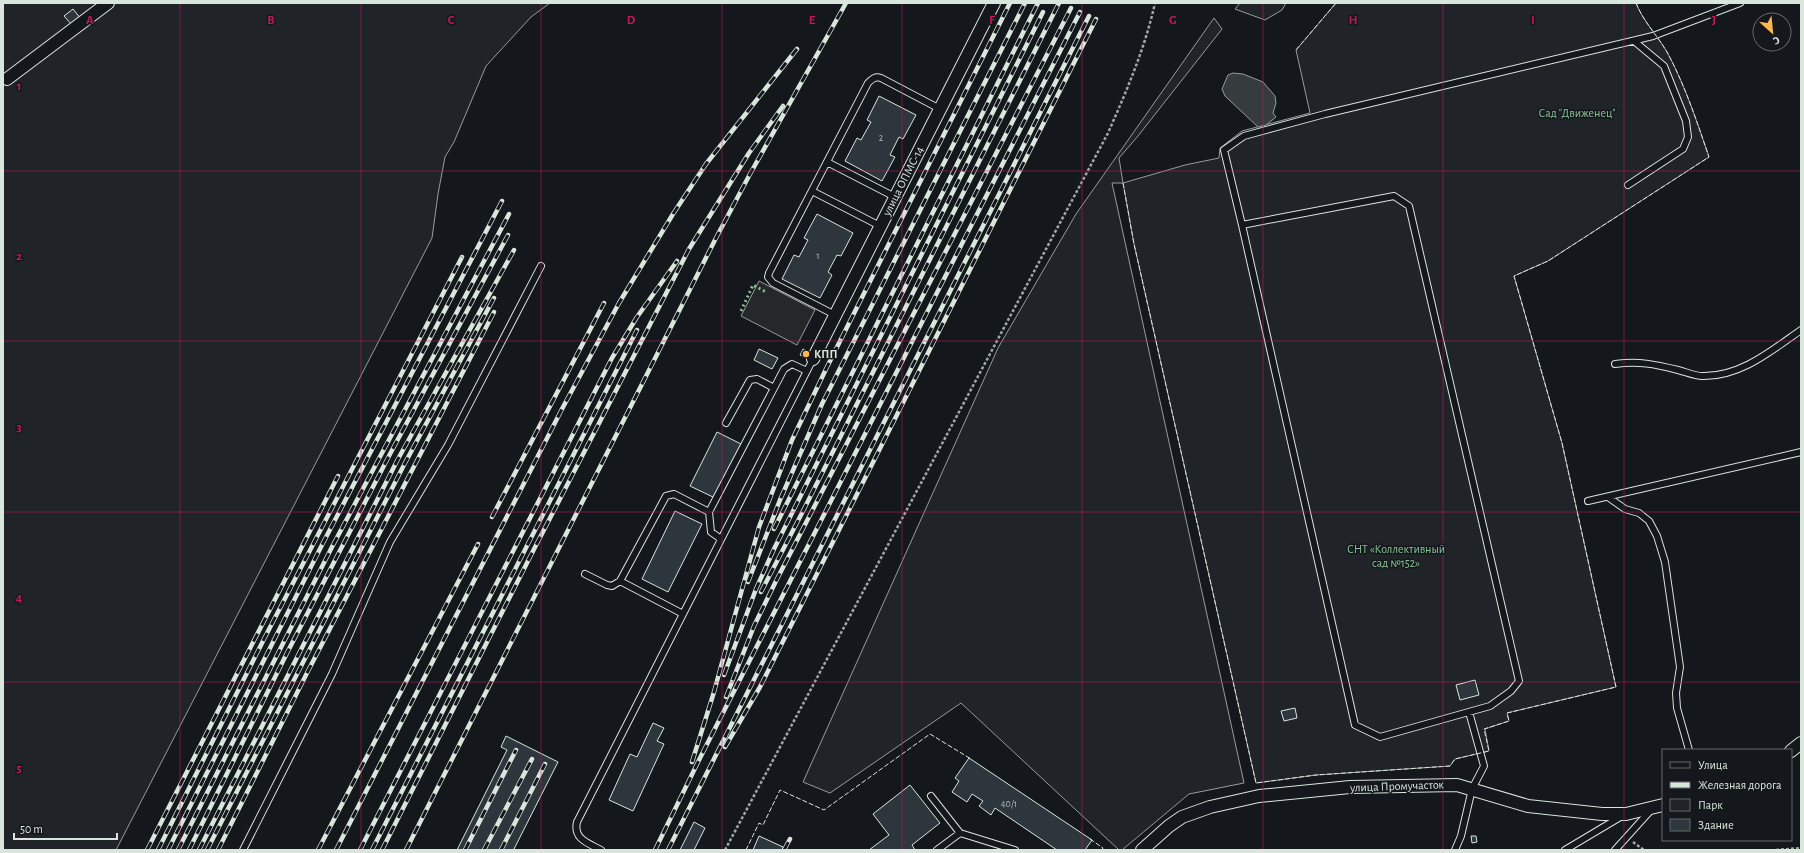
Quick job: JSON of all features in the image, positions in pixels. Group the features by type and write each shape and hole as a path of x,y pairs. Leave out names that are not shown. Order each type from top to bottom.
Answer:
{"street":[{"path":"7,79 108,3"},
{"name":"улица ОПМС-14","path":"813,359 994,3"},
{"path":"1792,750 1801,743"},
{"name":"улица Промучасток","path":"1147,848 1170,826 1182,817 1210,807 1259,796 1350,787 1443,784 1457,785 1528,806 1583,813 1626,814 1658,806"}],"lane":[{"path":"1242,225 1394,196 1409,206 1519,681 1511,691 1490,706 1380,737 1355,725 1224,150 1244,136 1325,114 1634,41 1656,35 1740,3"},
{"path":"1628,185 1683,149 1688,137 1686,121 1664,66 1634,41"},
{"path":"835,315 773,283 768,276 868,83 872,79 877,77 881,78 940,109"},
{"path":"827,162 895,197"},
{"path":"812,191 880,226"},
{"path":"243,850 332,674 390,542 448,445 541,266"},
{"path":"1615,364 1634,361 1659,365 1702,376 1736,371 1767,354 1801,330"},
{"path":"601,850 578,836 575,829 577,822 813,359"},
{"path":"721,540 711,532 709,512 774,388 788,366 795,365 807,371"},
{"path":"726,423 750,380 757,379 774,388"},
{"path":"1588,501 1801,452"},
{"path":"585,574 612,586 620,581 666,496 674,494 709,512"},
{"path":"1608,497 1625,509 1638,513 1649,521 1666,562 1680,667 1676,693 1677,708 1689,749"},
{"path":"620,581 683,614"},
{"path":"1455,850 1461,836 1472,789 1484,766 1469,712"},
{"path":"931,796 960,833 1015,850"},
{"path":"1615,850 1658,806"},
{"path":"1566,850 1626,814"},
{"path":"937,850 960,833"}],"path":[{"path":"725,850 1108,133 1139,60 1155,3"},
{"path":"1776,850 1801,848"}],"green space":[{"path":"3,3 550,3 531,17 486,66 454,142 445,157 432,238 116,850 3,850"},
{"path":"1240,3 1286,3 1282,10 1265,20 1235,9"},
{"name":"СНТ «Коллективный сад №152»","path":"1336,3 1636,3 1642,16 1667,52 1679,77 1709,157 1548,261 1514,276 1562,443 1616,687 1507,713 1509,721 1485,729 1489,751 1455,759 1450,766 1316,775 1256,783 1134,244 1123,183 1185,165 1219,158 1220,148 1242,131 1310,113 1296,50"},
{"path":"1214,18 1222,29 1119,158 1123,183 1112,183 1244,783 1189,794 1122,850 1119,850 961,703 830,793 803,782 998,348 1076,214"}],"shaded area":[{"path":"1233,73 1243,74 1263,82 1275,96 1276,103 1273,113 1276,117 1266,125 1258,127 1225,96 1222,89 1228,75"},
{"path":"759,281 815,310 797,345 741,316"}],"building":[{"path":"73,9 81,19 73,26 64,16"},
{"path":"879,96 916,115 903,139 899,137 890,155 895,157 882,181 845,161 857,138 861,140 871,122 867,120"},
{"path":"817,214 853,233 841,256 837,255 828,272 832,275 820,298 782,279 794,255 799,257 808,240 804,238"},
{"path":"759,349 778,358 772,369 754,360"},
{"name":"КПП","path":"803,349 811,353 808,359 800,355"},
{"path":"717,432 741,444 715,498 690,486"},
{"path":"675,511 702,524 668,592 642,579"},
{"path":"1475,680 1479,695 1460,700 1456,685"},
{"path":"1295,708 1297,718 1284,721 1281,711"},
{"path":"653,723 664,728 657,741 664,744 633,811 609,800 630,754 637,757"},
{"path":"506,736 558,762 514,849 515,850 457,850 507,750 501,747"},
{"path":"969,758 1092,840 1085,850 1057,850 995,808 991,815 979,806 983,801 972,794 967,802 952,792 959,781 955,778"},
{"path":"910,785 940,823 912,845 915,850 869,850 889,835 873,814"},
{"path":"694,822 705,828 694,850 680,850"},
{"path":"759,836 783,847 782,850 753,850"},
{"path":"1471,836 1476,836 1477,842 1472,843"}],"railway":[{"path":"406,850 716,238 750,174 846,3"},
{"path":"692,762 714,692 759,527 792,440 827,367 1010,3"},
{"path":"748,582 780,500 822,404 1025,3"},
{"path":"774,529 1038,3"},
{"path":"761,592 1059,3"},
{"path":"726,697 754,626 776,581 1071,8"},
{"path":"724,675 756,589 774,549 1043,12"},
{"path":"655,850 701,756 1080,12"},
{"path":"668,850 1089,16"},
{"path":"725,747 760,687 1096,19"},
{"path":"336,850 562,409 619,303 673,214 706,164 797,49"},
{"path":"382,850 532,553 689,249 749,153 783,106"},
{"path":"168,850 324,541 502,201"},
{"path":"178,850 332,547 509,214"},
{"path":"189,850 288,651 390,454 508,235"},
{"path":"199,850 398,459 514,250"},
{"path":"158,850 264,639 462,257"},
{"path":"360,850 612,358 637,317 677,261"},
{"path":"207,850 405,463 494,298"},
{"path":"492,517 604,303"},
{"path":"218,850 308,671 494,312"},
{"path":"372,850 637,330"},
{"path":"147,850 338,476"},
{"path":"318,850 478,544"},
{"path":"465,850 516,750"},
{"path":"484,850 532,759"},
{"path":"501,850 545,764"},
{"path":"784,850 790,839"}],"hedge":[{"path":"741,311 753,285 766,292"}],"fence":[{"path":"1296,50 1336,3"},
{"path":"1123,183 1134,244 1256,783 1316,775 1450,766 1455,759 1489,751 1484,729 1509,721 1507,713 1616,687 1562,443 1514,276 1548,261 1709,157 1679,77 1667,52 1642,16 1636,3"},
{"path":"746,850 759,823 763,825 780,790 824,810 930,734 971,759"},
{"path":"1090,839 1103,848 1102,850"}],"place":[{"name":"КПП","path":"806,354"}],"park label":[{"name":"Сад \"Движенец\"","path":"1577,113"}]}
